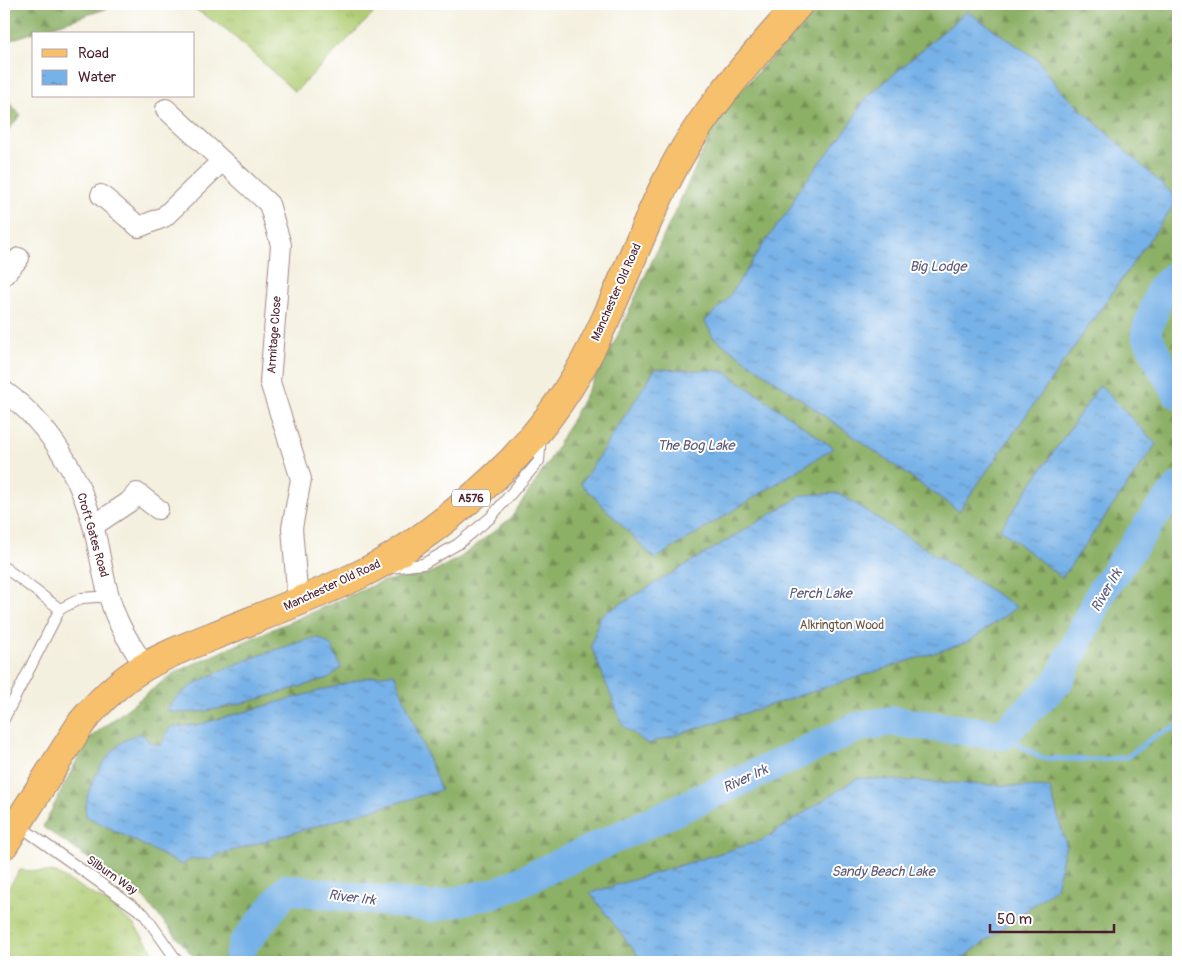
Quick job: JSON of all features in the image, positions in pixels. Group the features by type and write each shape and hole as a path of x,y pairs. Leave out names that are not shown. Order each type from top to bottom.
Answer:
{"main road":[{"name":"Manchester Old Road","path":"10,834 82,722 110,692 145,666 183,648 298,602 361,574 397,554 453,513 497,475 542,425 579,372 653,209 679,158 729,85 799,4"}],"street":[{"name":"Armitage Close","path":"166,109 269,204 281,244 270,382 301,479 292,528 298,602"},
{"path":"101,195 139,227 164,217 222,161"},
{"path":"4,275 19,258"},
{"name":"Croft Gates Road","path":"4,392 58,446 80,488 93,526 98,557 117,620 145,666"},
{"path":"93,526 129,502 137,493 158,509"}],"lane":[{"path":"4,567 60,609"},
{"path":"4,719 60,609 82,598 110,596"},
{"name":"Silburn Way","path":"10,834 144,914 178,962"}],"green space":[{"path":"4,4 121,4 32,32 4,42"},
{"path":"187,4 383,4 295,92 226,29"},
{"name":"Alkrington Wood","path":"821,4 1178,4 1178,962 198,962 140,894 43,827 87,740 175,672 383,581 428,574 461,557 511,518 548,463 616,339 722,110"},
{"path":"4,97 21,115 4,135"},
{"path":"20,870 56,873 108,903 134,925 161,962 31,962 18,955 12,962 4,962 4,895"}],"water":[{"name":"Big Lodge","path":"967,11 1038,60 1059,89 1178,199 959,511 713,337 705,321 726,301 762,246 791,207 797,192 849,126 865,99"},
{"name":"The Bog Lake","path":"655,369 724,371 834,448 655,559 581,484"},
{"path":"1100,385 1156,444 1062,578 1000,529"},
{"name":"Perch Lake","path":"838,493 1017,607 968,642 648,744 623,726 591,646 600,616 803,495"},
{"path":"317,637 332,646 341,668 329,678 271,696 222,708 180,713 167,710 177,698 192,686 212,675 258,656"},
{"path":"394,673 441,790 224,853 211,859 191,859 182,865 86,816 88,792 102,765 121,743 132,736 143,734 148,741 160,746 170,727 197,725 365,678"},
{"name":"Sandy Beach Lake","path":"857,778 1050,788 1066,844 1056,888 958,962 643,962 590,893 763,840"}],"waterway":[{"name":"River Irk","path":"1178,273 1161,289 1146,333 1163,369 1178,394"},
{"name":"River Irk","path":"238,962 242,946 287,889 432,907 498,892 858,727 891,721 1002,735 1058,682 1103,589 1153,518 1178,488"},
{"path":"1002,735 1041,758 1099,760 1127,757 1155,736 1178,726"}]}
